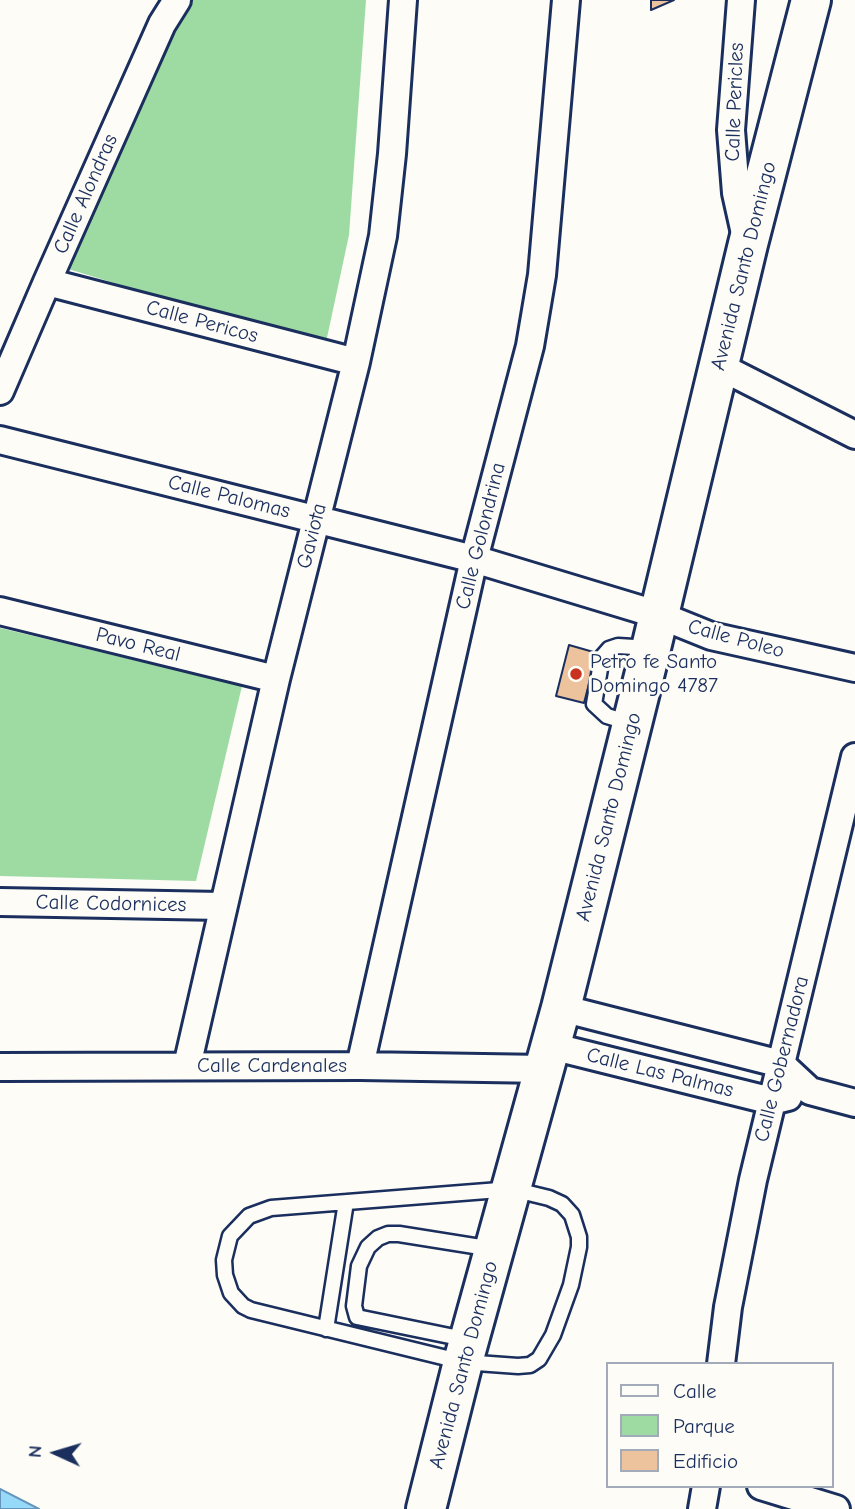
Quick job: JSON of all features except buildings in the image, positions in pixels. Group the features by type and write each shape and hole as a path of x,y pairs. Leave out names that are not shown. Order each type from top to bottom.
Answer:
{"main road":[{"name":"Avenida Santo Domingo","path":"426,1509 466,1351 561,1008 748,244 811,0"}],"street":[{"name":"Calle Alondras","path":"0,391 162,24 177,0"},
{"name":"Gaviota","path":"187,1066 222,906 356,362 383,236 403,0"},
{"name":"Calle Golondrina","path":"360,1066 474,559 530,346 543,261 566,0"},
{"name":"Calle Pericles","path":"741,0 731,130 736,193 748,244"},
{"name":"Calle Pericos","path":"47,282 356,362"},
{"path":"719,366 855,435"},
{"name":"Calle Palomas","path":"0,440 474,559 655,631"},
{"name":"Pavo Real","path":"0,611 276,679"},
{"name":"Calle Poleo","path":"655,631 711,636 855,668"},
{"name":"Calle Gobernadora","path":"721,1362 728,1307 745,1218 855,757"},
{"name":"Calle Codornices","path":"0,902 222,906"},
{"name":"Calle Las Palmas","path":"561,1008 781,1063 810,1091 855,1104"},
{"name":"Calle Cardenales","path":"0,1067 360,1066 548,1057"},
{"name":"Calle Las Palmas","path":"548,1057 772,1101 810,1091"},
{"path":"702,1509 706,1488"},
{"path":"768,1488 836,1509"}],"lane":[{"path":"466,1351 326,1329 243,1306 231,1293 225,1275 224,1261 230,1236 249,1216 271,1209 512,1189 549,1198 562,1204 572,1215 579,1237 579,1247 571,1285 553,1335 539,1359 530,1365 518,1366 357,1317 354,1306 359,1266 368,1247 378,1238 399,1234 495,1250"},
{"path":"326,1329 346,1202"}],"green space":[{"path":"186,0 366,0 349,235 325,347 65,268"},
{"path":"0,628 242,686 196,881 0,876"}],"water":[{"path":"0,1489 39,1509 0,1509"}],"place":[{"name":"Petro fe Santo Domingo 4787","path":"576,674"}]}
